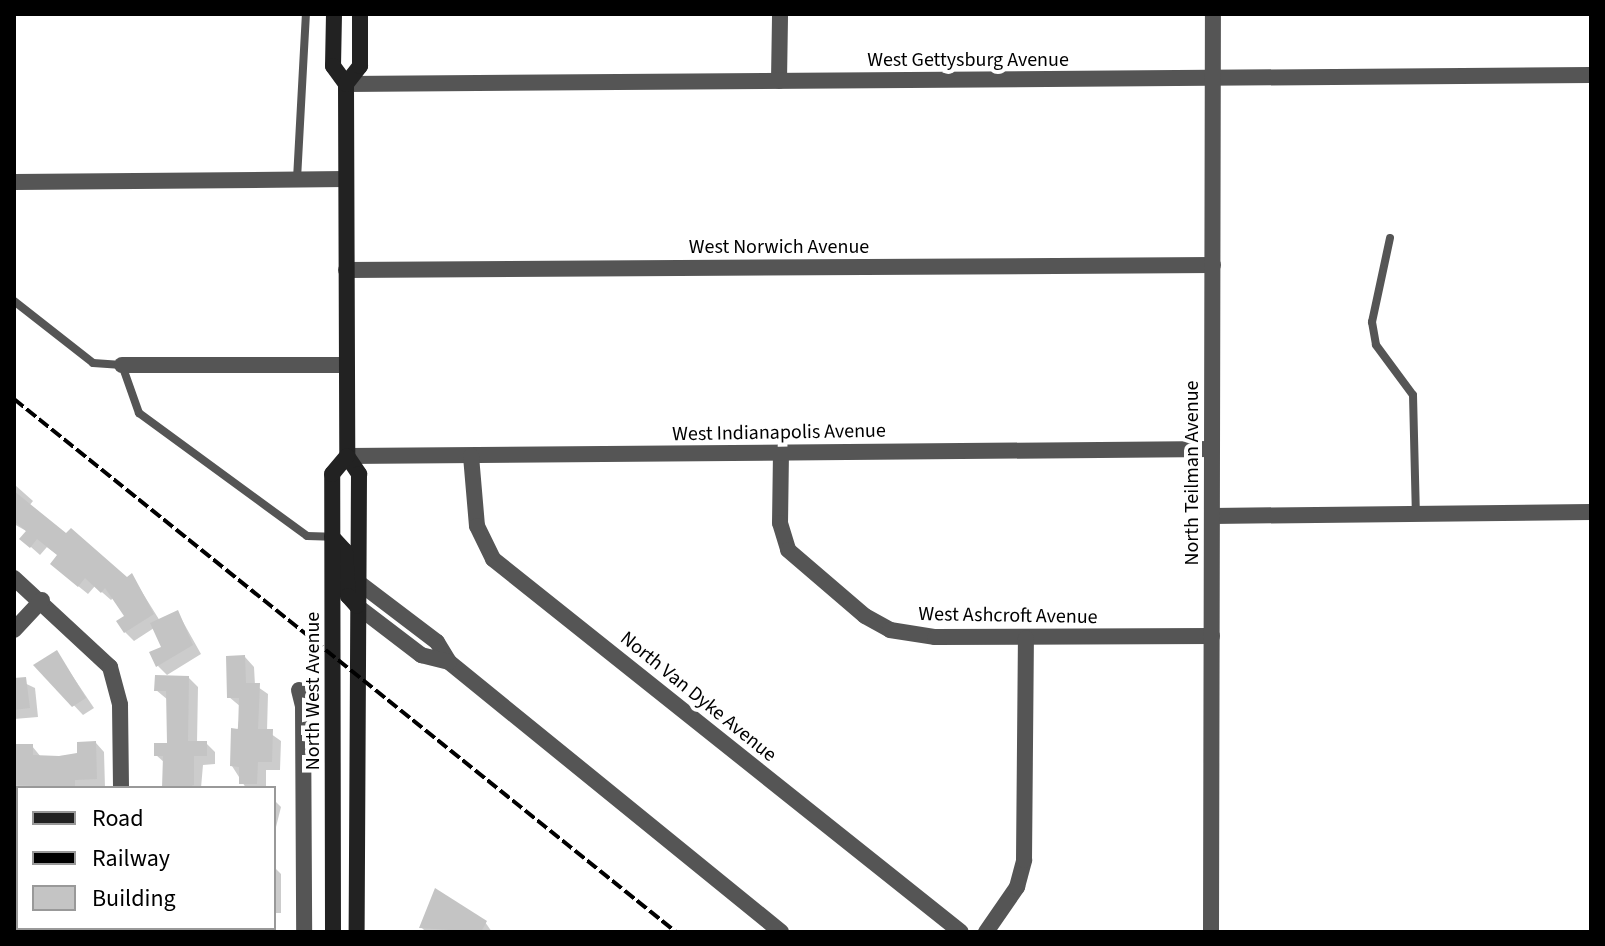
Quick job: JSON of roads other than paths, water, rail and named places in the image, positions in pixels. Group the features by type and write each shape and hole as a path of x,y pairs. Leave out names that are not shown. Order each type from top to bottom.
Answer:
{"main road":[{"name":"North West Avenue","path":"334,14 333,66 346,84 347,456 359,474 357,932"},
{"name":"North West Avenue","path":"346,84 360,66 360,14"},
{"name":"North West Avenue","path":"333,932 332,474 347,456"},
{"path":"332,537 345,551 348,596 357,606"}],"street":[{"path":"779,81 780,14"},
{"name":"North Teilman Avenue","path":"1211,932 1213,14"},
{"name":"West Gettysburg Avenue","path":"346,84 1591,75"},
{"path":"14,182 345,179"},
{"name":"West Norwich Avenue","path":"346,270 1213,265"},
{"path":"122,365 346,365"},
{"name":"West Indianapolis Avenue","path":"347,456 1212,449"},
{"name":"West Ashcroft Avenue","path":"781,452 785,544 800,565 865,616 911,635 1026,638 1212,636"},
{"name":"North Van Dyke Avenue","path":"471,456 477,526 493,559 961,932"},
{"path":"1212,516 1591,512"},
{"path":"14,578 42,600 110,667 120,705 121,786"},
{"path":"358,582 437,642 449,662 781,932"},
{"path":"14,630 42,600"},
{"path":"357,606 421,655 449,662"},
{"path":"986,932 1017,887 1024,860 1026,638"},
{"path":"299,690 304,932"}],"lane":[{"path":"297,179 306,79 306,14"},
{"path":"1390,238 1372,322 1376,345 1413,395 1416,514"},
{"path":"14,301 93,363 122,365 139,413 307,536 332,537"}],"railway":[{"path":"14,399 676,932"}]}
